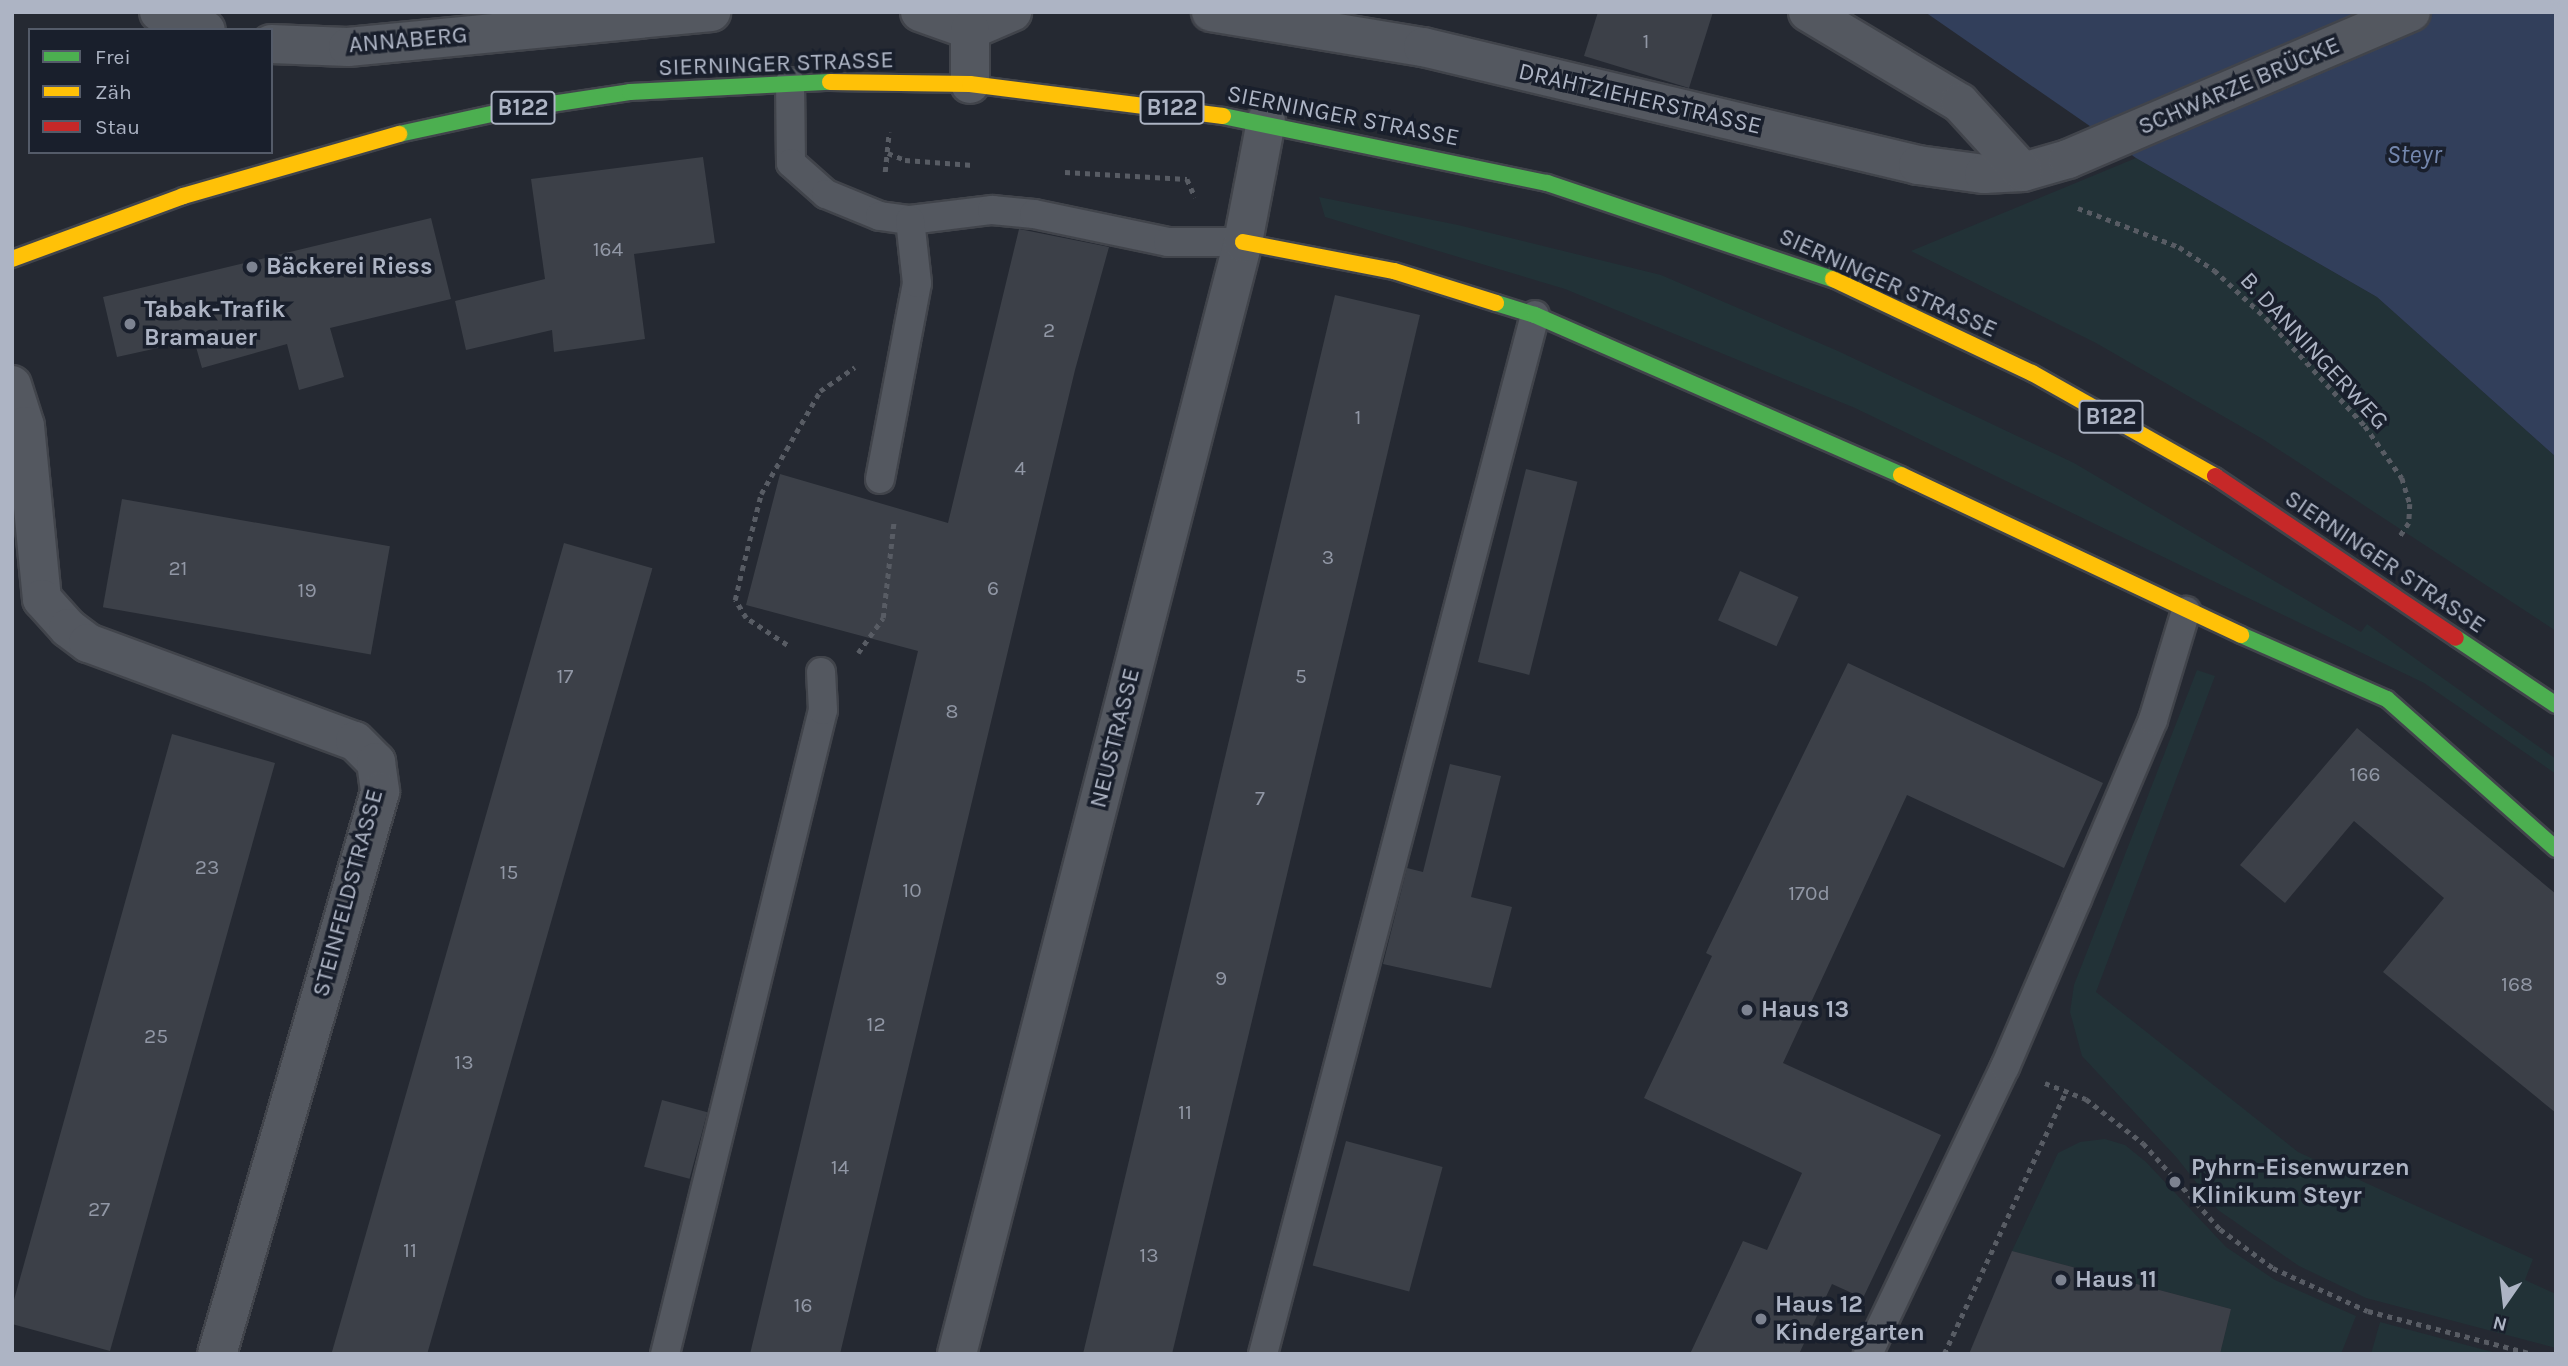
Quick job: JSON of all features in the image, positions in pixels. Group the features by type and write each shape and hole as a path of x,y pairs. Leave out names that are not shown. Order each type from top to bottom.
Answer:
{"main road":[{"name":"SIERNINGER STRASSE","path":"12,259 183,196 356,143 505,111 631,92 790,82 970,84 1266,121 1547,183 1842,282 2032,373 2208,471 2556,705"},
{"path":"1242,242 1394,271 1535,315 1975,507 2186,611 2387,699 2556,849"}],"street":[{"path":"159,12 201,28"},
{"name":"ANNABERG","path":"273,44 348,47 711,12"},
{"path":"920,12 970,30 1012,12"},
{"name":"DRAHTZIEHERSTRASSE","path":"1210,12 1423,47 1918,164 1984,174 2023,172 2068,159"},
{"path":"1808,12 1960,103 2023,172"},
{"name":"SCHWARZE BRÜCKE","path":"2068,159 2411,12"},
{"path":"970,30 970,84"},
{"name":"NEUSTRASSE","path":"957,1354 1242,242 1266,121"},
{"name":"STEINFELDSTRASSE","path":"12,385 25,426 42,599 68,628 88,643 355,741 376,762 380,792 217,1354"}],"lane":[{"path":"790,82 791,163 826,194 880,216 910,220 992,210 1034,214 1154,240 1242,242"},
{"path":"880,479 906,354 917,283 910,220"},
{"path":"1263,1354 1535,315"},
{"path":"1868,1354 2005,1067 2153,720 2186,611"},
{"path":"665,1354 823,710 821,672"}],"path":[{"name":"B. DANNINGERWEG","path":"2023,172 2058,201 2179,247 2214,271 2266,318 2365,426 2402,478 2410,504 2409,523 2399,538"},
{"path":"880,479 895,526 883,618 862,651 821,672 746,618 735,600 761,494 820,391 869,357 906,354"},
{"path":"2005,1067 2086,1099 2143,1143 2220,1229 2273,1268 2368,1311 2533,1354"},
{"path":"1944,1354 2066,1091"}],"shaded area":[{"path":"2136,158 2377,297 2556,457 2556,631 2261,438 2096,343 1911,251"},
{"path":"1319,197 1458,225 1661,275 1838,351 2074,463 2361,632 2367,624 2556,759 2556,774 2424,683 1855,408 1565,289 1325,217"},
{"path":"2197,670 2215,676 2096,992 2298,1152 2533,1259 2525,1280 2556,1294 2556,1348 2366,1298 2299,1266 2218,1210 2177,1158 2082,1056 2070,1012 2074,985"},
{"path":"2105,1139 2125,1145 2146,1162 2226,1247 2275,1280 2356,1316 2341,1354 2220,1354 2231,1309 2012,1251 2058,1153 2080,1142"},
{"path":"2380,1322 2500,1354 2371,1354"}],"water":[{"name":"Steyr","path":"1925,12 2556,13 2556,457 2377,297 2136,158"}],"building":[{"path":"1598,12 1713,12 1689,88 1584,56"},
{"path":"703,157 715,243 634,254 645,339 554,352 552,330 466,350 455,301 545,279 531,179"},
{"path":"431,218 451,299 330,328 344,377 299,390 287,344 202,368 194,340 117,357 103,297"},
{"path":"1019,229 1109,247 1075,370 840,1354 750,1354 918,651 746,605 780,474 948,523"},
{"path":"1335,295 1420,315 1354,595 1172,1354 1083,1354"},
{"path":"1526,469 1577,482 1529,675 1478,662"},
{"path":"122,499 390,546 371,655 103,607"},
{"path":"564,543 652,568 427,1354 332,1353"},
{"path":"1740,571 1798,597 1777,646 1718,620"},
{"name":"Haus 13","path":"1848,663 2103,783 2064,868 1907,795 1783,1063 1941,1135 1863,1298 1832,1284 1799,1354 1690,1354 1743,1241 1767,1250 1802,1173 1644,1098 1712,956 1706,953"},
{"path":"2357,728 2556,894 2556,1113 2383,972 2444,898 2354,821 2285,903 2240,865"},
{"path":"172,734 275,763 110,1351 12,1324 12,1307"},
{"path":"1450,764 1501,776 1471,897 1512,907 1491,988 1383,964 1407,868 1423,872"},
{"path":"662,1100 707,1112 690,1179 644,1167"},
{"path":"1346,1141 1443,1167 1409,1291 1313,1266"},
{"name":"Haus 11","path":"2012,1251 2231,1309 2220,1354 1969,1354"}],"traffic: fast":[{"path":"399,134 505,111 630,92 830,82"},
{"path":"1223,116 1547,183 1833,279"},
{"path":"1496,303 1535,315 1901,475"},
{"path":"2241,635 2387,699 2556,849"},
{"path":"2456,638 2556,705"}],"traffic: slow":[{"path":"830,82 970,84 1223,116"},
{"path":"12,259 183,196 399,134"},
{"path":"1243,242 1394,271 1496,303"},
{"path":"1833,279 2032,373 2215,476"},
{"path":"1901,475 2241,635"}],"traffic: jam":[{"path":"2215,476 2456,638"}],"place":[{"name":"Bäckerei Riess","path":"252,267"},
{"name":"Tabak-Trafik Bramauer","path":"130,324"},
{"name":"Haus 13","path":"1747,1010"},
{"name":"Pyhrn-Eisenwurzen Klinikum Steyr","path":"2175,1182"},
{"name":"Haus 11","path":"2061,1280"},
{"name":"Haus 12 Kindergarten","path":"1761,1319"}]}
